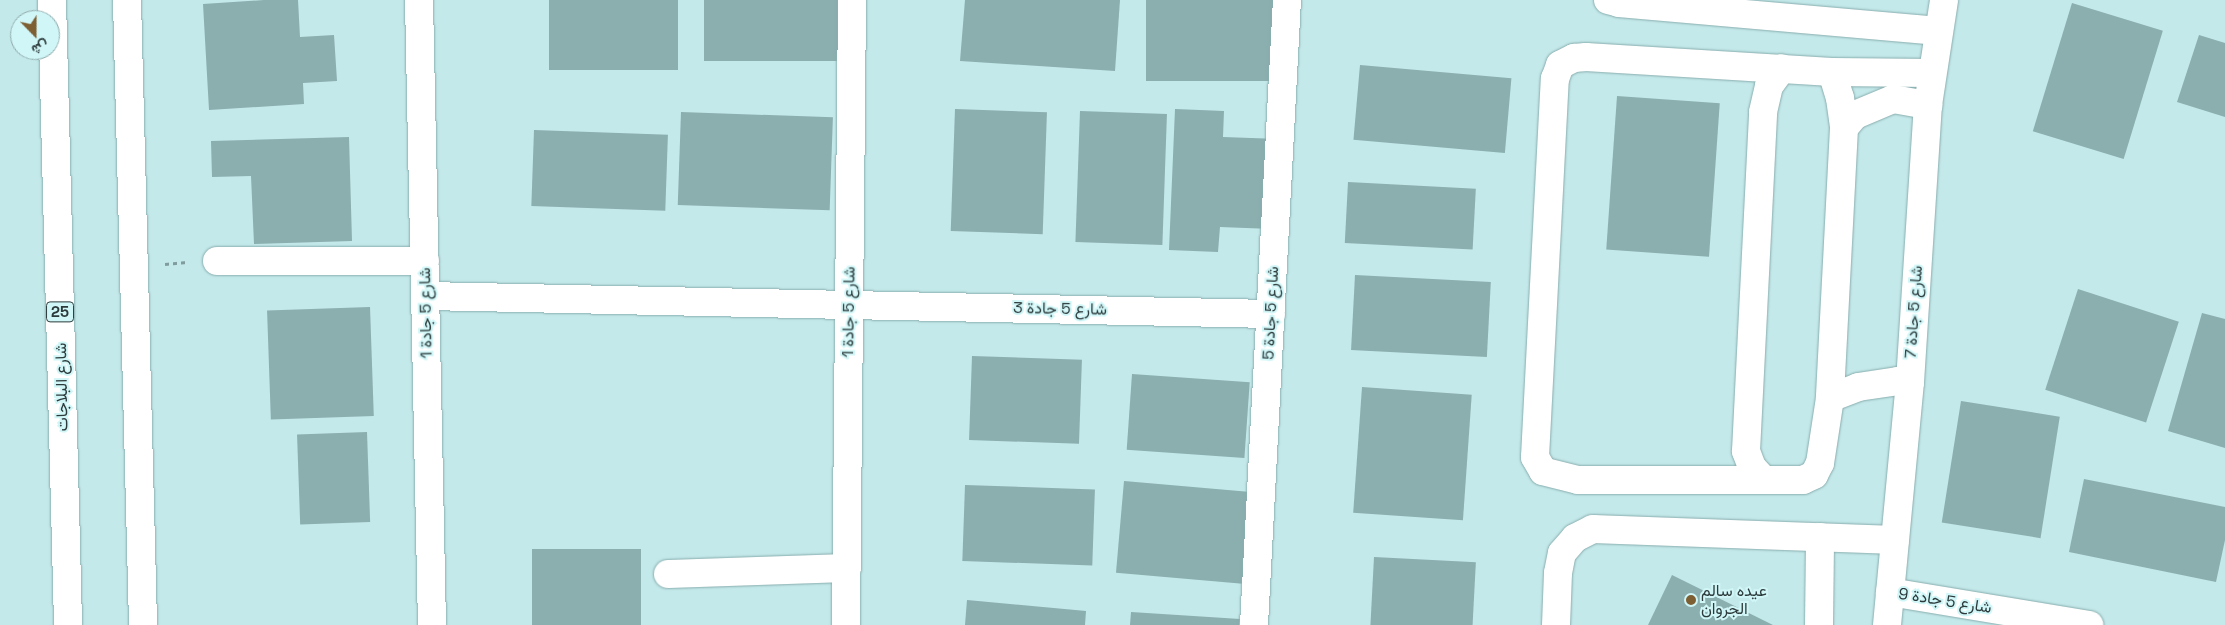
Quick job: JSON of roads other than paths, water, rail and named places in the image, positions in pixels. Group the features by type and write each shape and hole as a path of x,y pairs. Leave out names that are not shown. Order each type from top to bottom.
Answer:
{"street":[{"name":"شارع البلاجات","path":"52,0 68,625"},
{"path":"127,0 142,625"},
{"name":"شارع 5 جادة 1","path":"419,0 432,625"},
{"name":"شارع 5 جادة 1","path":"846,625 852,0"},
{"name":"شارع 5 جادة 5","path":"1254,625 1287,0"},
{"path":"1608,0 1619,3 1939,31"},
{"name":"شارع 5 جادة 7","path":"1887,625 1910,382 1928,105 1944,0"},
{"path":"1832,72 1840,98 1844,128 1830,398 1820,463 1814,475 1803,480 1578,480 1543,471 1535,457 1555,79 1560,64 1574,58 1586,57 1832,72 1932,73"},
{"path":"1763,479 1752,467 1746,451 1763,112 1769,86 1782,68"},
{"path":"1844,128 1855,115 1893,99 1928,105"},
{"path":"217,261 425,260"},
{"name":"شارع 5 جادة 3","path":"426,296 1271,314"},
{"path":"1830,398 1858,386 1898,381 1910,382"},
{"path":"1556,625 1558,573 1562,554 1575,538 1593,529 1895,540"},
{"path":"1819,625 1820,537"},
{"path":"668,574 846,568"},
{"name":"شارع 5 جادة 9","path":"1890,592 2089,625"}],"place":[{"name":"عيده سالم الجروان","path":"1691,600"}]}
